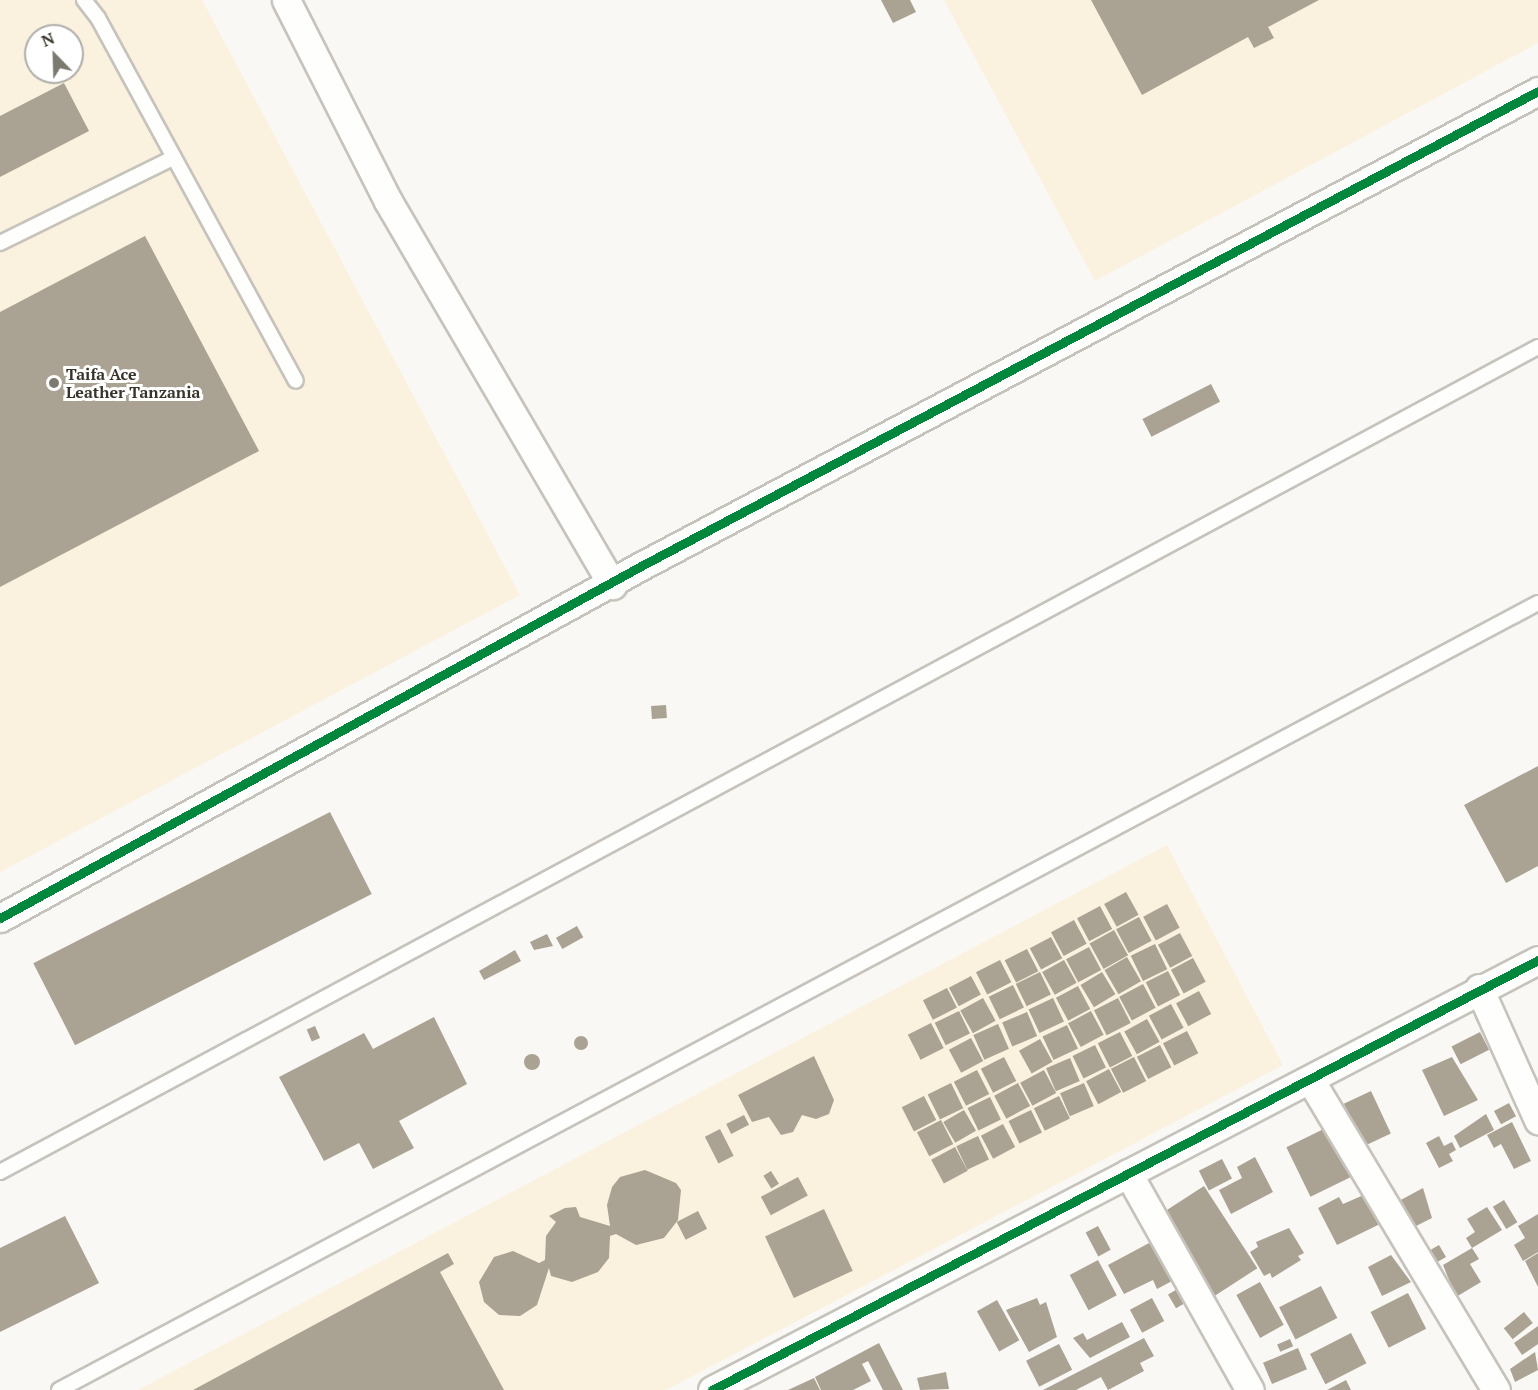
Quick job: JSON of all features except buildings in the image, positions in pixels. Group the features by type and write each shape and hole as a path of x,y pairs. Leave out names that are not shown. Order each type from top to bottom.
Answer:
{"street":[{"path":"286,0 388,201 612,585"},
{"path":"0,918 612,585 1538,91"},
{"path":"712,1390 1128,1173 1311,1081 1479,988 1538,960"},
{"path":"1479,988 1538,1120"},
{"path":"1311,1081 1496,1390"},
{"path":"1128,1173 1250,1390"}],"lane":[{"path":"84,0 98,18 296,381"},
{"path":"0,243 173,158"},
{"path":"0,1172 1538,347"},
{"path":"59,1390 1538,603"}],"shaded area":[{"path":"0,0 202,0 520,595 0,872"},
{"path":"944,0 1538,0 1538,43 1095,281"},
{"path":"1167,845 1283,1065 666,1390 138,1390"}],"cycle path":[{"path":"0,918 641,566 1538,91"},
{"path":"712,1390 1538,960"}],"place":[{"name":"Taifa Ace Leather Tanzania","path":"54,383"}]}
